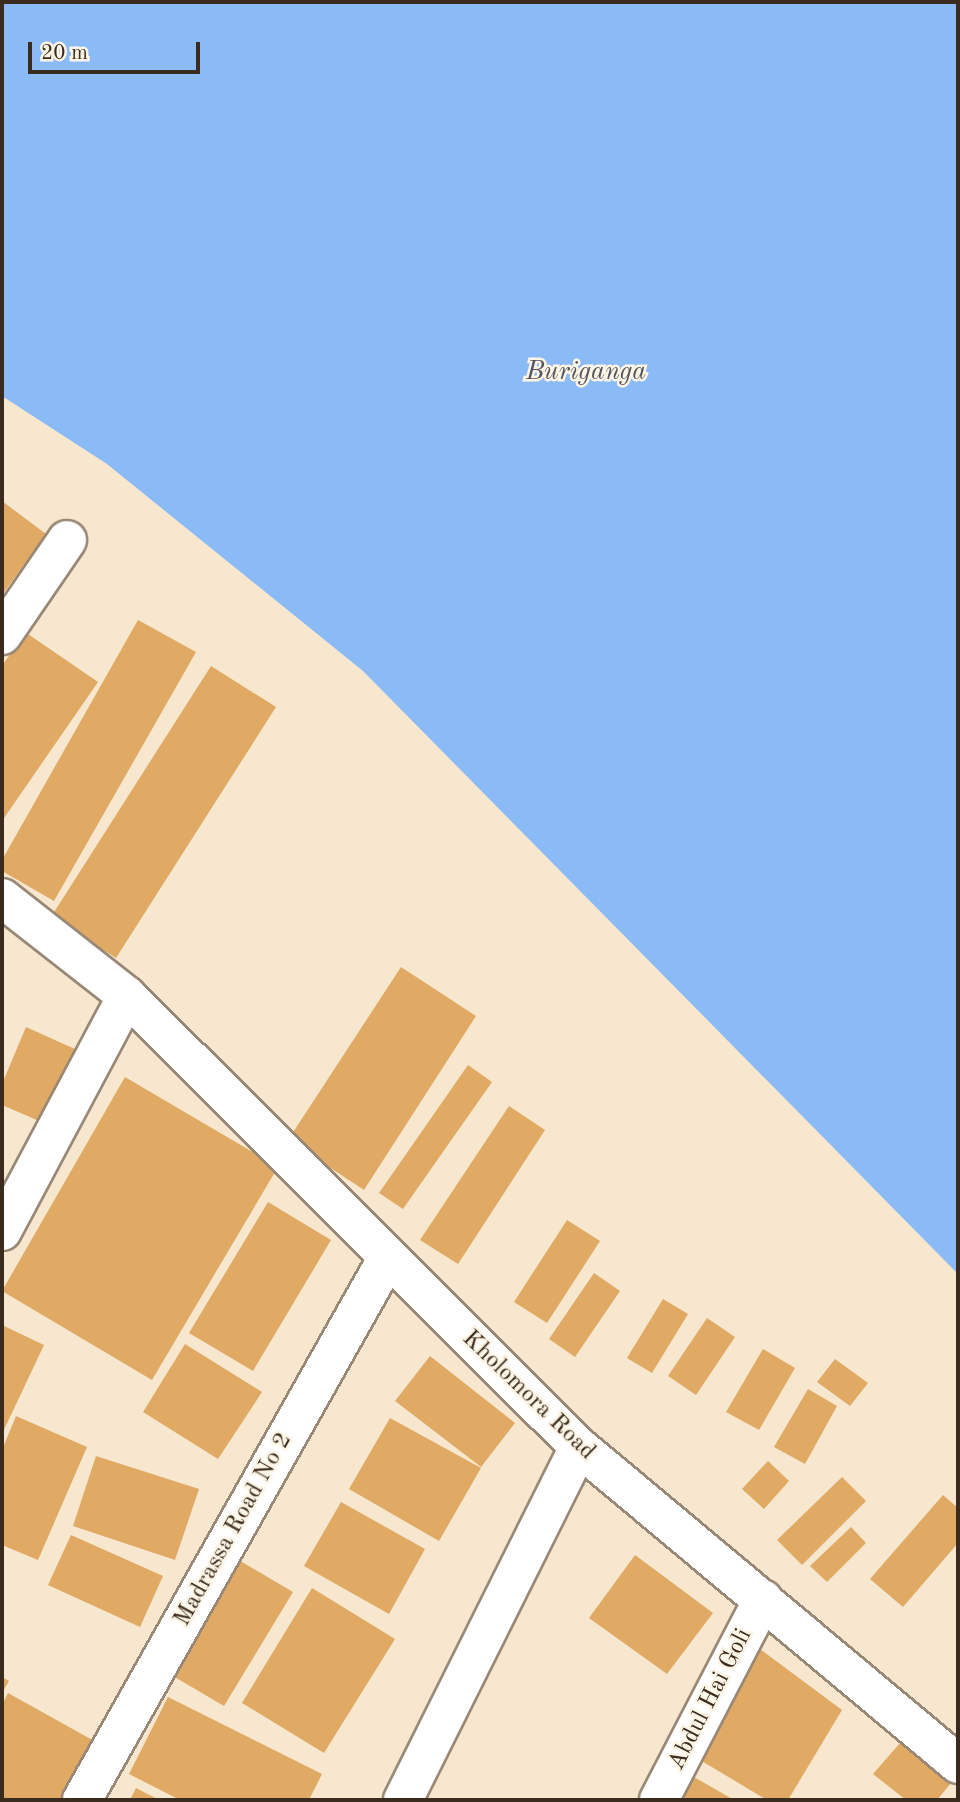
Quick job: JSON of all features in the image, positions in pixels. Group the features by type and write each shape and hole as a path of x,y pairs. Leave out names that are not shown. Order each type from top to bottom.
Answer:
{"street":[{"path":"2,635 67,540"},
{"name":"Kholomora Road","path":"2,898 127,996 387,1259 579,1447 958,1764"},
{"path":"2,1231 127,996"},
{"name":"Madrassa Road No 2","path":"82,1800 387,1259"},
{"path":"403,1800 579,1447"},
{"name":"Abdul Hai Goli","path":"659,1800 763,1600"}],"water":[{"name":"Buriganga","path":"2,2 958,2 958,1274 363,671 107,464 2,396"}],"building":[{"path":"2,501 46,534 2,595"},
{"path":"138,620 196,652 54,901 2,871 2,860"},
{"path":"25,632 98,682 2,821 2,666"},
{"path":"211,666 276,707 116,958 51,917"},
{"path":"401,967 476,1016 364,1190 288,1140"},
{"path":"26,1027 86,1054 53,1127 2,1105 2,1084"},
{"path":"468,1065 492,1082 403,1209 379,1193"},
{"path":"125,1077 278,1167 152,1380 2,1291"},
{"path":"509,1106 545,1130 458,1264 420,1240"},
{"path":"268,1202 331,1240 253,1371 189,1333"},
{"path":"567,1220 600,1241 547,1323 514,1302"},
{"path":"594,1273 620,1291 575,1357 549,1339"},
{"path":"663,1299 688,1314 652,1373 627,1358"},
{"path":"707,1318 735,1337 696,1395 668,1376"},
{"path":"2,1325 44,1345 2,1434"},
{"path":"185,1344 262,1392 218,1459 143,1412"},
{"path":"763,1349 795,1368 759,1430 726,1412"},
{"path":"430,1356 515,1423 481,1467 395,1401"},
{"path":"835,1359 868,1383 850,1406 817,1382"},
{"path":"808,1389 837,1406 805,1464 774,1447"},
{"path":"16,1416 87,1447 38,1560 2,1545 2,1450"},
{"path":"390,1418 481,1468 439,1541 349,1489"},
{"path":"96,1456 199,1489 175,1560 73,1526"},
{"path":"768,1461 789,1481 764,1509 742,1489"},
{"path":"842,1477 866,1501 802,1565 777,1540"},
{"path":"943,1495 958,1508 958,1543 903,1607 870,1579"},
{"path":"341,1502 425,1549 389,1614 304,1566"},
{"path":"851,1527 866,1543 827,1582 810,1566"},
{"path":"71,1535 163,1576 140,1627 48,1585"},
{"path":"230,1555 293,1592 224,1706 161,1669"},
{"path":"635,1555 713,1613 667,1674 589,1618"},
{"path":"312,1588 395,1639 324,1753 242,1703"},
{"path":"752,1643 842,1710 788,1800 767,1800 700,1760"},
{"path":"2,1677 9,1681 2,1693"},
{"path":"8,1693 96,1742 63,1800 2,1800 2,1705"},
{"path":"168,1697 322,1774 309,1800 180,1800 129,1774"},
{"path":"907,1735 957,1776 937,1800 906,1800 873,1774"},
{"path":"687,1773 734,1800 671,1800"},
{"path":"136,1788 159,1800 130,1800"}]}
